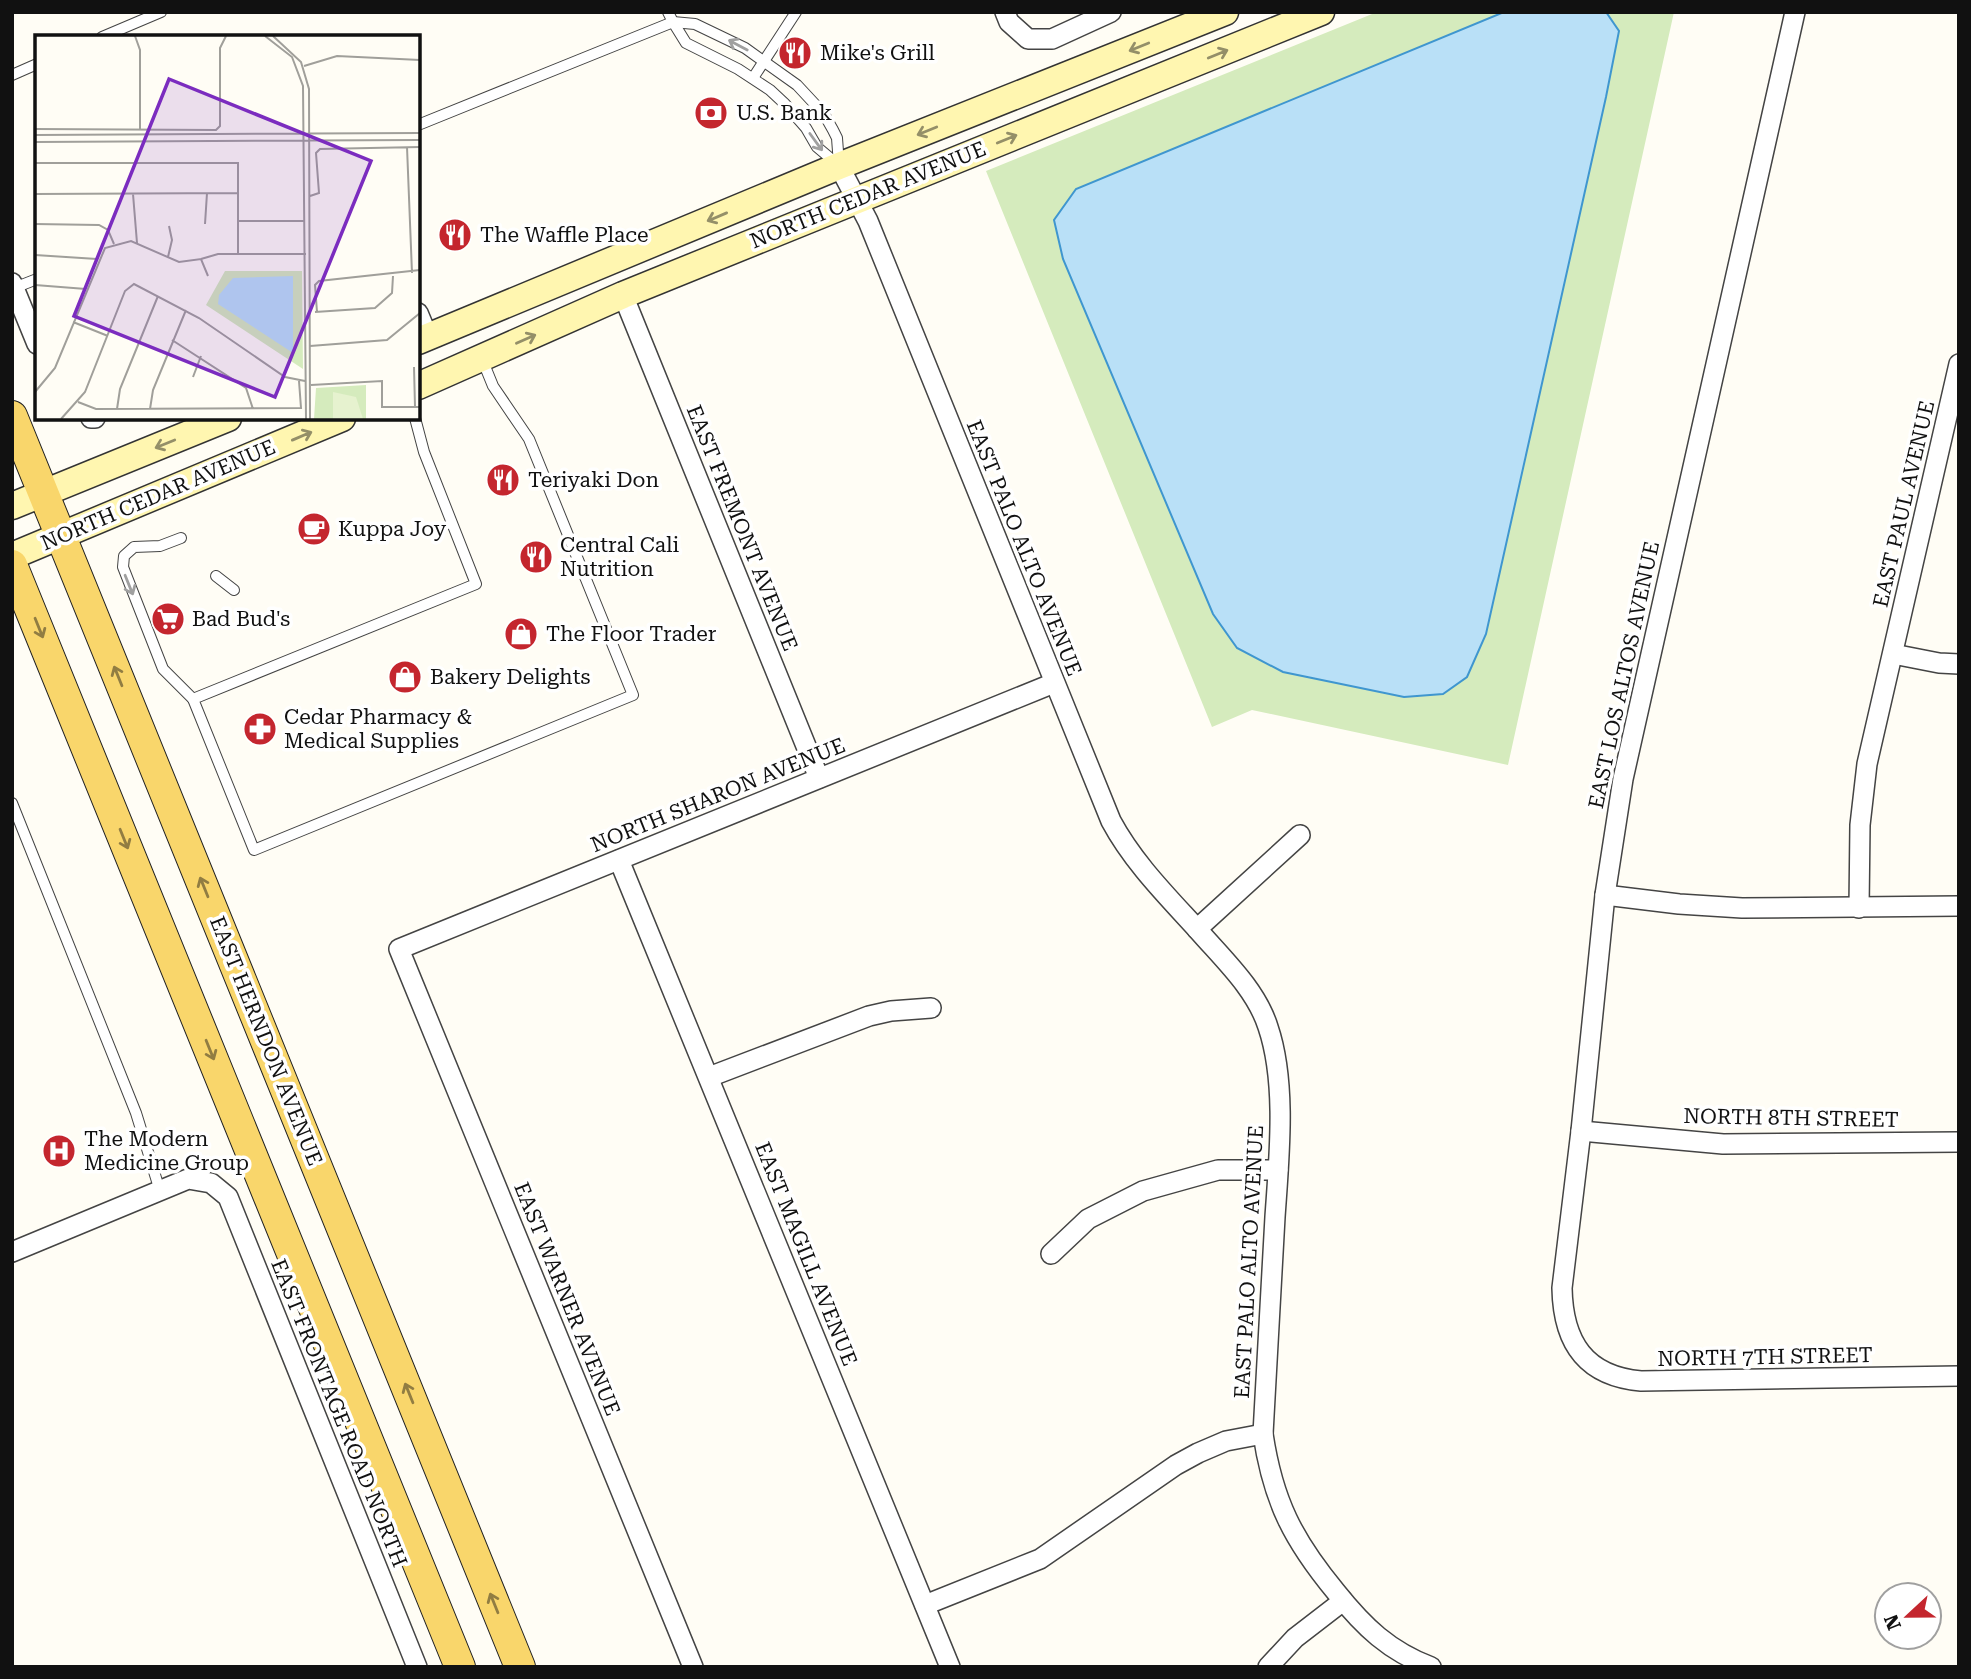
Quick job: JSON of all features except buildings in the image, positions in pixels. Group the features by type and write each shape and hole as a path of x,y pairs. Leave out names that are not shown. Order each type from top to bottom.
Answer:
{"main road":[{"name":"NORTH CEDAR AVENUE","path":"421,337 1225,12"},
{"name":"NORTH CEDAR AVENUE","path":"420,385 623,295 857,200 1272,22 1321,12"},
{"name":"EAST HERNDON AVENUE","path":"12,416 520,1667"},
{"name":"NORTH CEDAR AVENUE","path":"12,506 223,420"},
{"name":"NORTH CEDAR AVENUE","path":"12,556 337,420"},
{"path":"12,565 460,1667"}],"street":[{"path":"1004,12 1009,22 1028,39 1052,39 1111,12"},
{"name":"EAST LOS ALTOS AVENUE","path":"1580,1353 1566,1324 1562,1288 1605,895 1622,779 1795,12"},
{"name":"EAST PALO ALTO AVENUE","path":"839,166 868,221 1111,821 1137,862 1240,978 1268,1025 1279,1080 1278,1170 1263,1434 1273,1486 1298,1542 1359,1620 1397,1651 1432,1667"},
{"path":"13,286 35,339"},
{"name":"EAST FREMONT AVENUE","path":"623,295 819,778"},
{"name":"EAST PAUL AVENUE","path":"1859,908 1860,825 1867,764 1959,364"},
{"path":"1893,654 1959,664"},
{"name":"NORTH SHARON AVENUE","path":"400,949 1054,683"},
{"path":"1196,929 1300,835"},
{"name":"EAST MAGILL AVENUE","path":"619,860 950,1667"},
{"path":"1605,895 1742,908 1959,906"},
{"name":"EAST WARNER AVENUE","path":"400,949 693,1667"},
{"path":"709,1077 869,1016 891,1011 931,1008"},
{"name":"NORTH 8TH STREET","path":"1581,1131 1723,1144 1959,1142"},
{"path":"1051,1254 1088,1219 1143,1191 1218,1170 1278,1170"},
{"name":"EAST FRONTAGE ROAD NORTH","path":"159,1191 188,1179 211,1183 228,1197 416,1667"},
{"path":"12,1252 159,1191"},
{"name":"NORTH 7TH STREET","path":"1580,1353 1608,1375 1623,1380 1959,1376"},
{"path":"925,1605 1040,1559 1175,1465 1198,1453 1226,1441 1263,1434"},
{"path":"1268,1667 1295,1638 1343,1601"}],"lane":[{"path":"107,35 161,12"},
{"path":"753,78 796,12"},
{"path":"671,17 686,43 753,78 785,104 806,128 817,146 839,166"},
{"path":"420,124 671,17 695,24 745,48 797,85 824,114 837,138 839,166"},
{"path":"12,75 35,65"},
{"path":"13,286 35,280"},
{"path":"181,538 160,546 134,547 124,556 123,567 163,669 193,699 254,850 633,695 529,439 493,386 482,358"},
{"path":"193,699 476,584 424,452 416,420"},
{"path":"216,576 234,590"},
{"path":"12,803 136,1113 159,1191"}],"green space":[{"path":"1377,12 1674,12 1508,765 1252,710 1212,727 986,171"}],"water":[{"path":"1504,12 1606,12 1619,31 1486,634 1467,677 1443,694 1404,697 1283,672 1237,648 1213,614 1063,259 1054,220 1076,189"}],"place":[{"name":"Mike's Grill","path":"795,53"},
{"name":"U.S. Bank","path":"711,113"},
{"name":"The Waffle Place","path":"455,235"},
{"name":"Teriyaki Don","path":"503,480"},
{"name":"Kuppa Joy","path":"314,529"},
{"name":"Central Cali Nutrition","path":"536,557"},
{"name":"Bad Bud's","path":"168,619"},
{"name":"The Floor Trader","path":"521,634"},
{"name":"Bakery Delights","path":"405,677"},
{"name":"Cedar Pharmacy & Medical Supplies","path":"260,729"},
{"name":"The Modern Medicine Group","path":"59,1151"}]}
